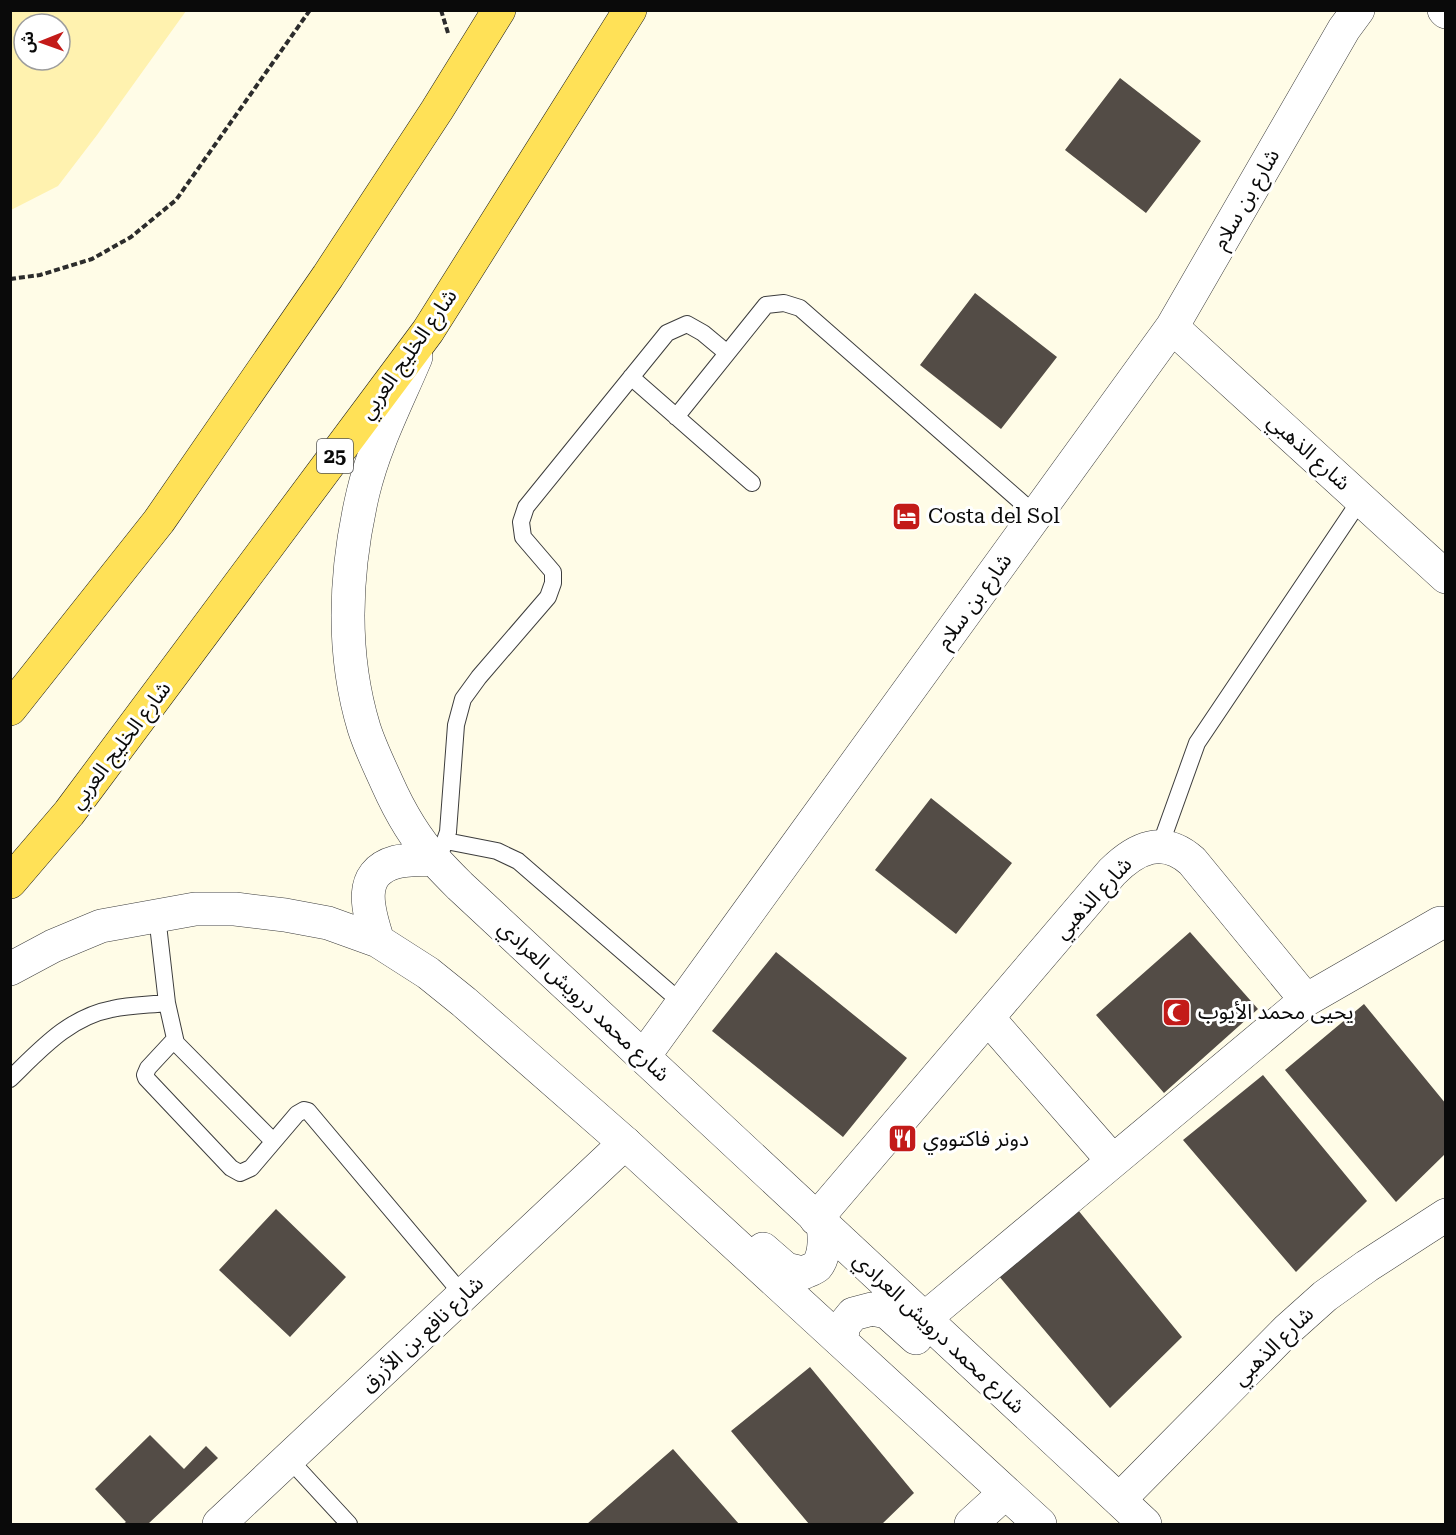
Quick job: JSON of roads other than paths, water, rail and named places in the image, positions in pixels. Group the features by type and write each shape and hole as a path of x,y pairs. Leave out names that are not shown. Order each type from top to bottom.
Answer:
{"main road":[{"path":"10,709 159,521 328,276 437,110 499,10"},
{"name":"شارع الخليج العربي","path":"10,882 69,813 428,331 630,10"}],"street":[{"name":"شارع بن سلام","path":"644,1056 1172,327 1344,29 1358,10"},
{"name":"شارع الذهبي","path":"1172,327 1446,577"},
{"name":"شارع محمد درويش العرادي","path":"428,331 381,437 363,491 349,575 348,616 355,690 364,728 394,798 415,834 440,850 460,886 1145,1524"},
{"name":"شارع الذهبي","path":"820,1223 987,1018 1123,861 1135,853 1160,846"},
{"path":"1160,846 1183,853 1192,861 1306,1000"},
{"path":"378,941 367,900 369,888 375,876 384,867 396,862 440,850"},
{"path":"10,969 52,946 101,926 195,909 235,909 275,913 328,923 378,941 428,973 464,1002 625,1143 1040,1524"},
{"path":"924,1318 1306,1000 1443,921"},
{"path":"987,1018 1113,1161"},
{"name":"شارع نافع بن الأزرق","path":"219,1524 625,1143"},
{"path":"669,1183 713,1208 786,1269 803,1273 816,1266 822,1256 825,1238 820,1223"},
{"name":"شارع الذهبي","path":"1120,1499 1287,1330 1325,1296 1446,1215"},
{"path":"841,1341 844,1325 853,1314 872,1309 887,1312 948,1366 961,1368 976,1366"},
{"path":"972,1524 1005,1493"}],"lane":[{"path":"675,417 766,305 784,303 800,308 1036,515"},
{"path":"682,1003 518,861 497,851 440,850 448,832 456,725 463,699 474,682 548,597 554,583 553,572 523,537 521,522 526,507 667,333 687,324 703,333 727,353"},
{"path":"631,377 752,483"},
{"path":"1160,846 1197,743 1361,499"},
{"path":"157,916 167,1003 174,1040 180,1049 273,1141"},
{"path":"10,1079 63,1030 86,1017 111,1009 167,1003"},
{"path":"174,1040 148,1068 146,1078 231,1168 240,1173 246,1172 297,1114 304,1110 308,1111 463,1295"},
{"path":"289,1459 349,1524"}],"place":[{"name":"Costa del Sol","path":"907,516"},
{"name":"يحيى محمد الأيوب","path":"1177,1012"},
{"name":"دونر فاكتووي","path":"902,1139"}]}
